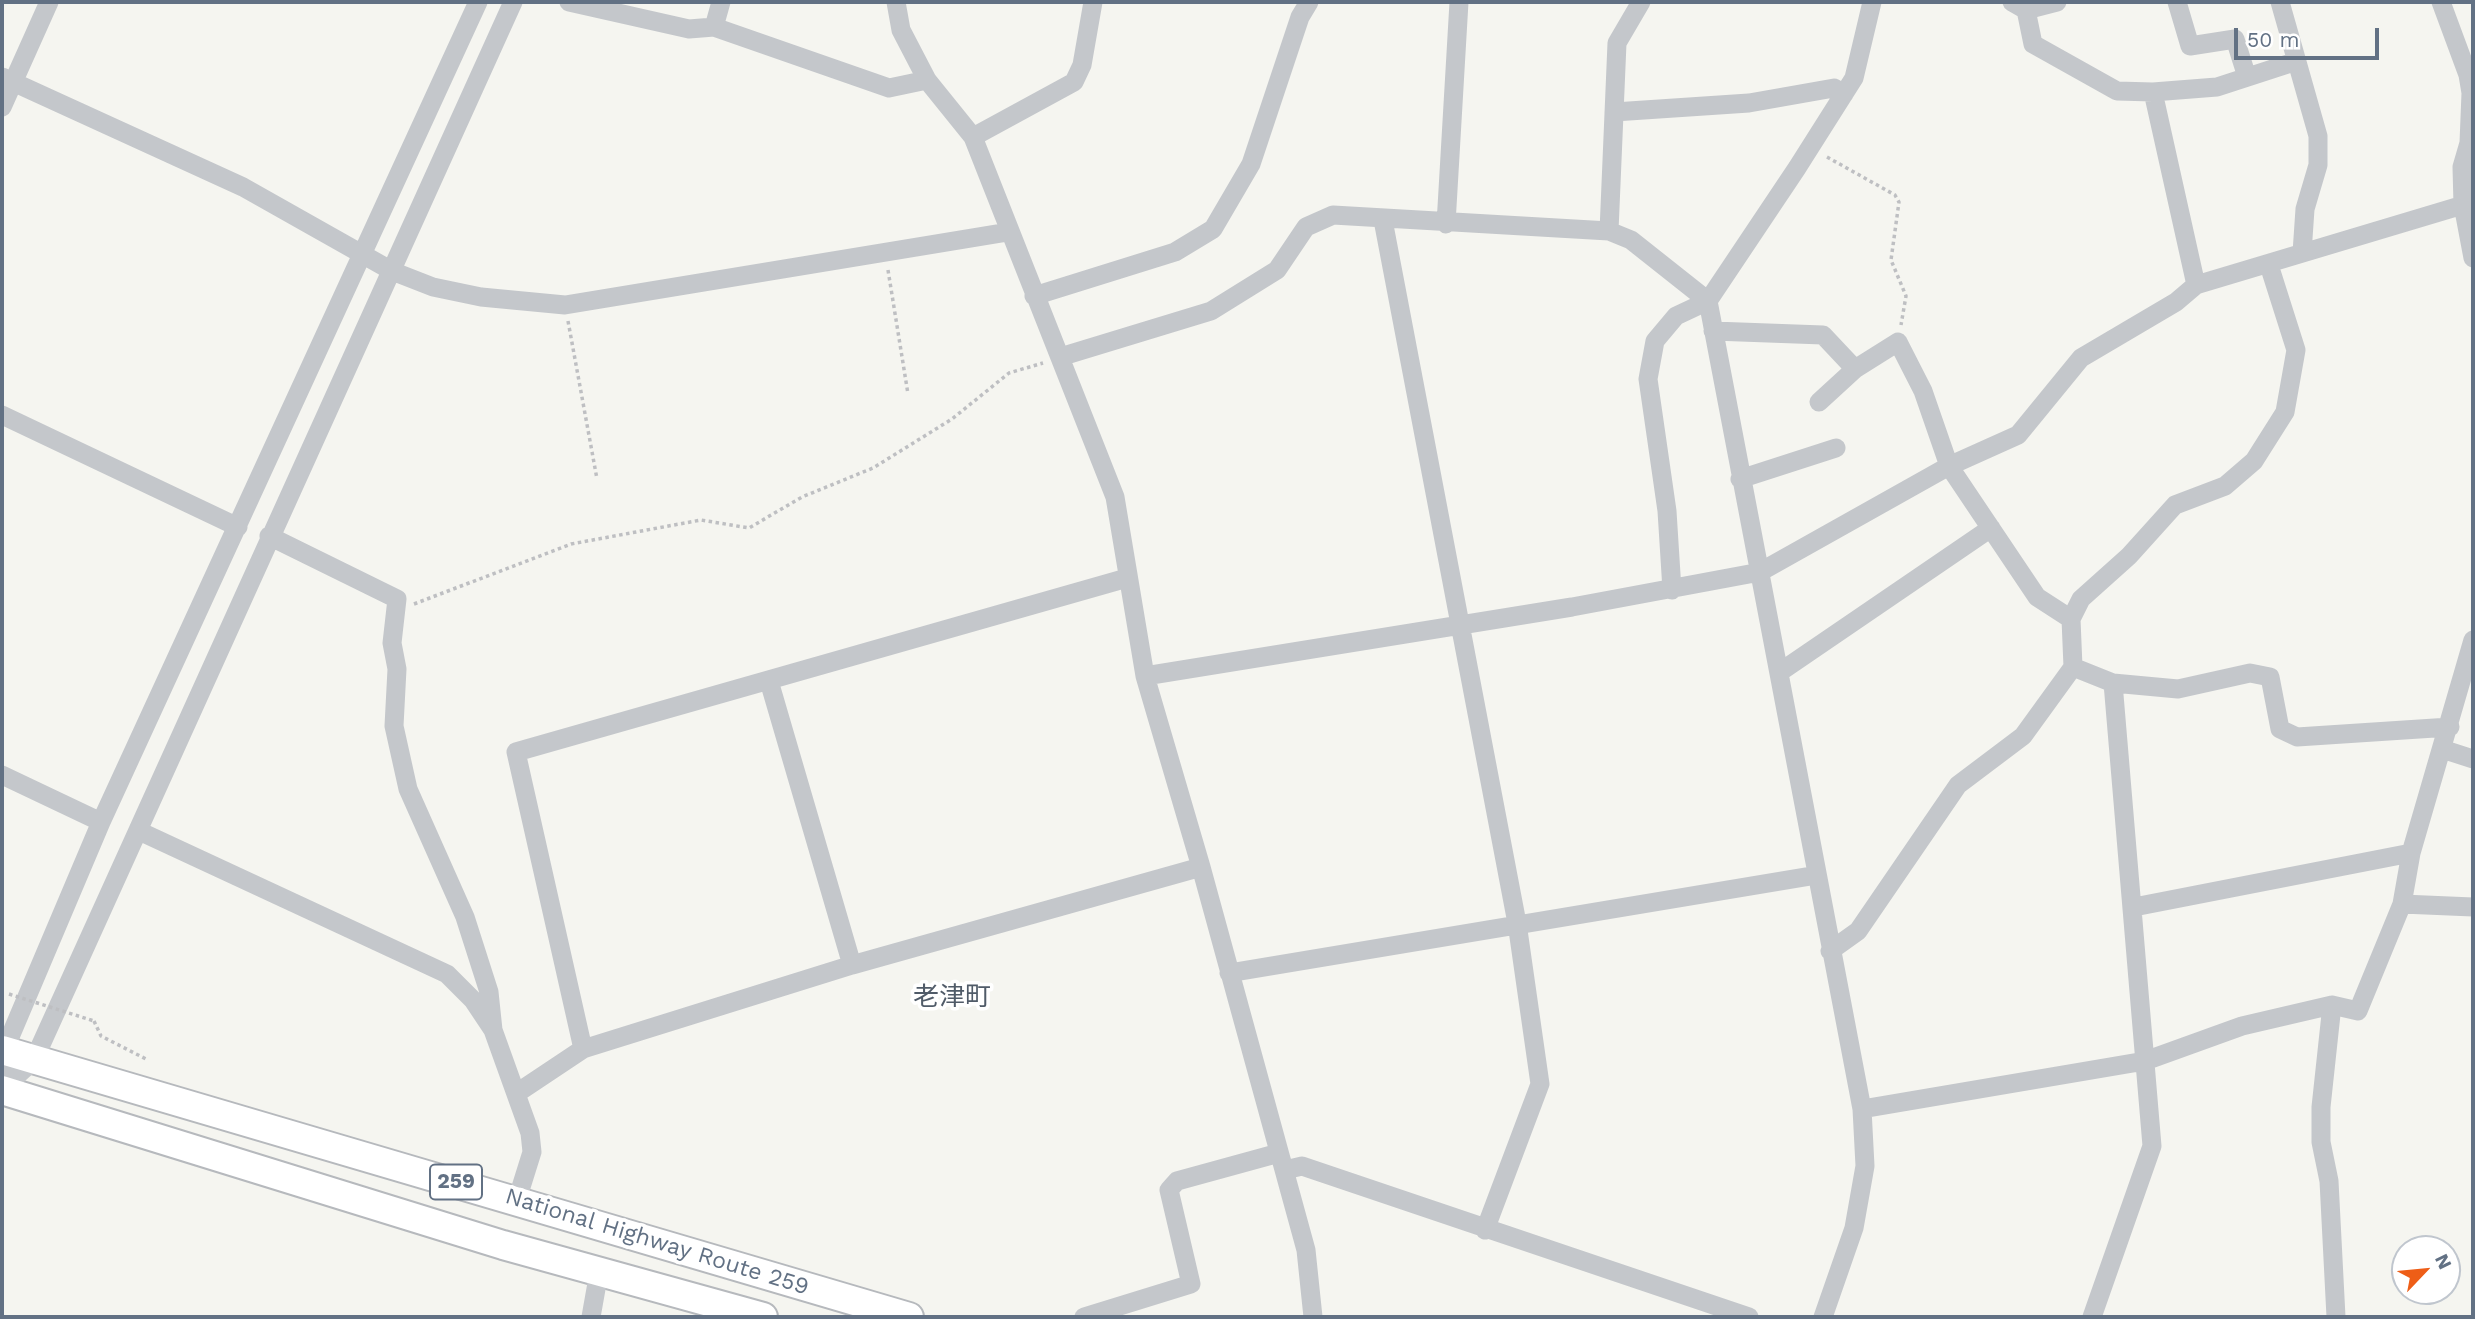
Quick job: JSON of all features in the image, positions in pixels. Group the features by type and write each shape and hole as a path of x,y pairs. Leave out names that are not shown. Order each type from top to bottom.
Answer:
{"highway":[{"name":"National Highway Route 259","path":"3,1051 909,1317"},
{"name":"National Highway Route 259","path":"2,1090 503,1245 763,1317"}],"street":[{"path":"2,107 8,80 49,2"},
{"path":"2,1082 3,1051 101,822 478,2"},
{"path":"2,1090 34,1060 513,2"},
{"path":"569,2 689,29 713,27 890,88 926,80"},
{"path":"713,27 721,2"},
{"path":"896,2 901,30 926,80 973,137 1115,497 1145,676 1202,867 1306,1250 1313,1317"},
{"path":"973,137 1074,82 1082,65 1093,2"},
{"path":"1034,296 1175,252 1213,229 1251,164 1300,17 1309,2"},
{"path":"1446,224 1459,2"},
{"path":"1609,231 1617,43 1641,2"},
{"path":"1672,590 1667,511 1648,379 1655,341 1676,316 1708,301 1844,94 1854,78 1872,2"},
{"path":"2057,2 2019,6 2033,44 2117,90 2153,92 2217,87 2297,61"},
{"path":"2177,2 2190,46 2235,39 2247,77"},
{"path":"2280,2 2318,136 2318,165 2305,209 2302,253"},
{"path":"2441,2 2468,75 2471,93 2471,143 2462,167 2463,205 2473,258"},
{"path":"8,80 243,187 392,271 433,287 481,298 565,305 1009,232"},
{"path":"1614,112 1749,103 1834,88 1844,94"},
{"path":"2153,92 2196,285"},
{"path":"1145,676 1672,590 1760,572 1949,466 2018,435 2081,358 2176,302 2196,285 2463,205"},
{"path":"1060,357 1211,311 1277,270 1306,227 1333,215 1446,224 1609,231 1631,240 1708,301 1862,1110 1864,1166 1854,1228 1823,1317"},
{"path":"1383,220 1517,923 1540,1084 1485,1230"},
{"path":"1830,951 1858,931 1958,785 2023,736 2073,667 2071,619 2081,599 2129,556 2175,505 2225,486 2254,461 2285,412 2296,350 2269,265"},
{"path":"1713,331 1823,335 1855,369"},
{"path":"1819,402 1855,369 1898,342 1923,391 1949,466 2037,597 2071,619"},
{"path":"2,415 237,527"},
{"path":"1740,479 1836,448"},
{"path":"1780,671 1992,528"},
{"path":"269,536 397,599 392,643 397,669 394,726 408,789 465,917 489,992 492,1030"},
{"path":"583,1049 516,752 1127,578"},
{"path":"1862,1110 2145,1061 2242,1027 2332,1005 2358,1011 2402,904 2411,853 2450,727 2473,640"},
{"path":"2073,667 2113,683 2178,689 2250,673 2270,677 2280,729 2297,737 2450,727"},
{"path":"769,681 852,965"},
{"path":"2092,1317 2152,1146 2113,683"},
{"path":"2442,749 2473,759"},
{"path":"2,775 101,822"},
{"path":"139,831 447,974 473,1000 492,1030 530,1133 531,1152 517,1200"},
{"path":"2133,907 2411,853"},
{"path":"517,1093 583,1049 852,965 1202,867"},
{"path":"1229,973 1817,875"},
{"path":"2402,904 2473,907"},
{"path":"2332,1005 2321,1107 2321,1142 2329,1181 2336,1317"},
{"path":"1084,1317 1191,1284 1169,1190 1177,1181 1282,1161 1749,1317"},
{"path":"590,1317 599,1272"}],"path":[{"path":"1810,147 1895,195 1899,202 1891,260 1906,296 1898,342"},
{"path":"886,254 908,394"},
{"path":"565,305 597,479"},
{"path":"396,611 571,544 701,520 749,528 802,497 873,468 952,419 1009,373 1060,357"},
{"path":"9,995 94,1021 101,1036 146,1059"}],"district":[{"name":"老津町","path":"952,997"}]}
